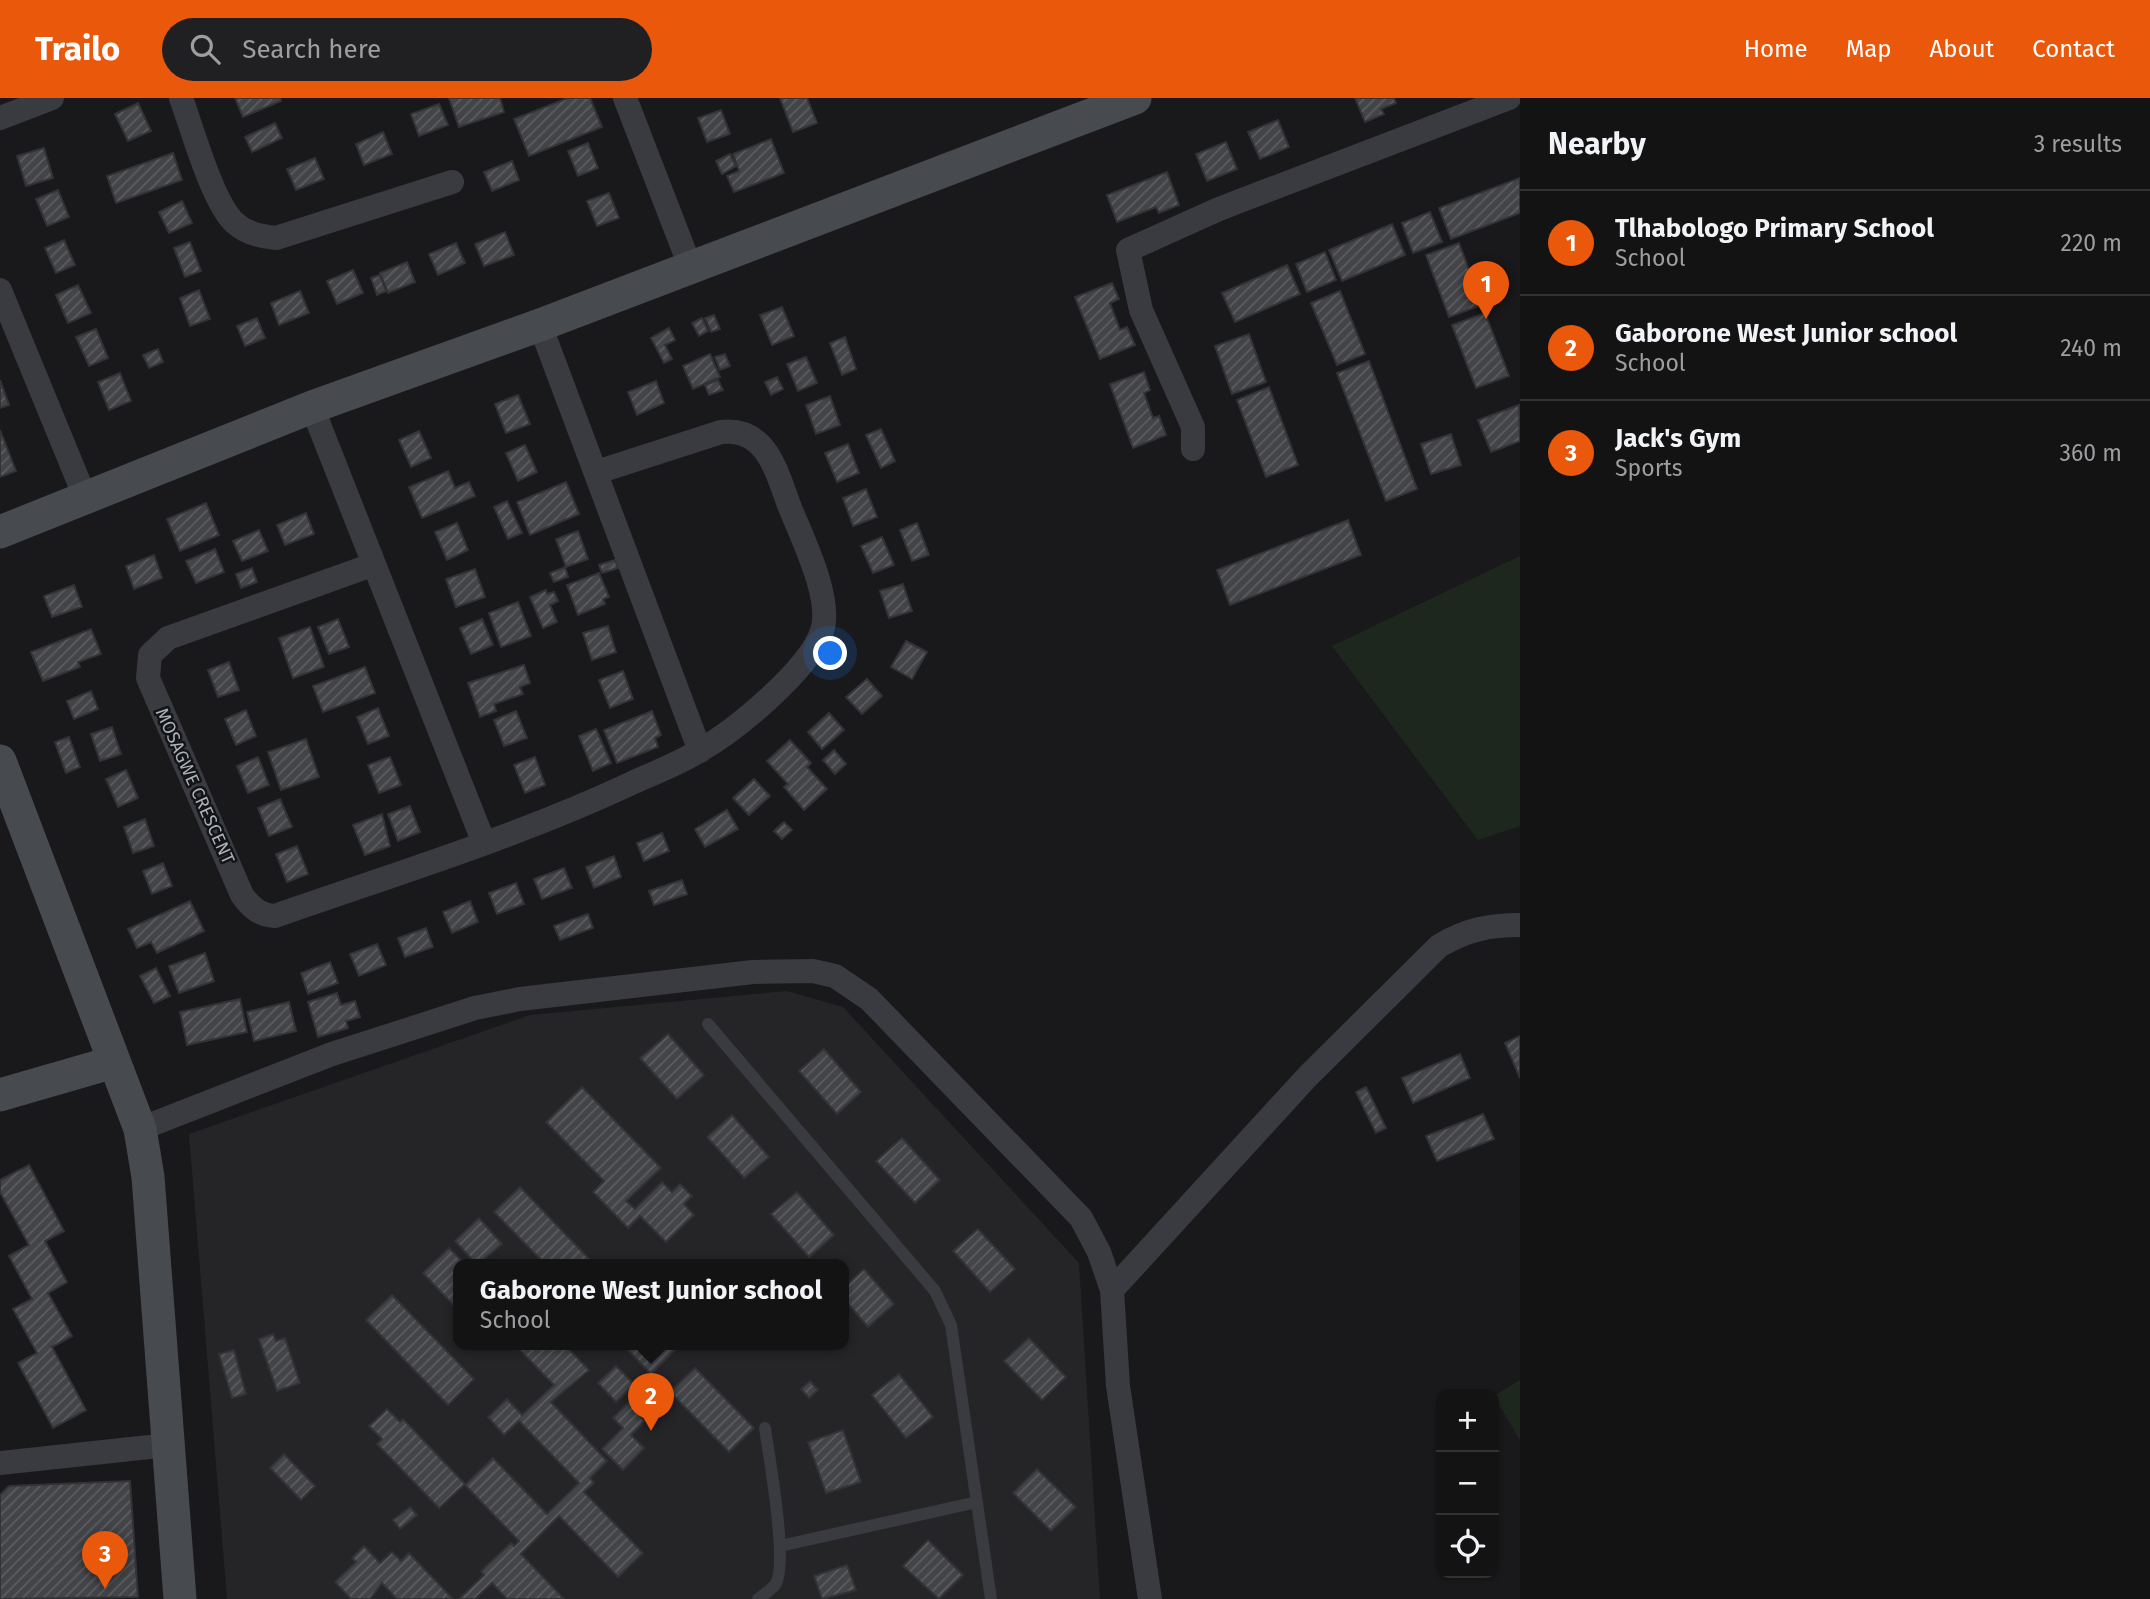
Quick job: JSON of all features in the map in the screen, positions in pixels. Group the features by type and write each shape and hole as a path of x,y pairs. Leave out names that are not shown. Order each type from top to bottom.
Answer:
{"street":[{"path":"0,118 52,98"},
{"path":"181,98 221,205 234,223 253,234 275,238 452,182"},
{"path":"625,98 690,266"},
{"path":"0,532 312,407 540,325 1135,98"},
{"path":"1193,449 1193,427 1141,310 1128,250 1219,209 1509,98"},
{"path":"0,290 85,497"},
{"path":"540,325 700,751"},
{"path":"312,407 372,565 484,843"},
{"name":"MOSAGWE CRESCENT","path":"372,565 168,638 150,655 148,678 242,895 258,912 275,916 578,808 700,751 772,695 810,656 823,628 822,593 774,464 755,439 736,430 721,432 597,472"},
{"path":"0,761 140,1129 148,1177 180,1599"},
{"path":"1112,1290 1308,1076 1439,946 1462,932 1486,925 1520,925"},
{"path":"140,1129 332,1054 475,1008 520,999 753,972 813,971 835,976 869,999 1081,1218 1098,1252 1112,1290 1118,1387 1150,1599"},
{"path":"0,1095 114,1062"},
{"path":"0,1463 168,1445"}],"lane":[{"path":"708,1024 935,1291 944,1306 951,1325 991,1599"},
{"path":"758,1599 776,1585 780,1546 765,1429"},
{"path":"780,1546 977,1502"}],"shaded area":[{"path":"1520,556 1520,826 1478,840 1332,646"},
{"path":"787,991 843,1007 1079,1263 1100,1599 227,1599 189,1134 530,1015"},
{"path":"1520,1380 1520,1440 1499,1404 1499,1393"}],"building":[{"path":"235,98 280,98 281,101 243,117"},
{"path":"449,98 500,98 504,112 459,127"},
{"path":"568,98 590,98 602,127 529,156 514,119"},
{"path":"780,98 807,98 817,123 793,132"},
{"path":"1355,98 1394,98 1396,103 1381,109 1384,114 1365,122"},
{"path":"138,103 151,131 128,141 115,114"},
{"path":"439,104 448,125 419,136 411,114"},
{"path":"721,110 730,134 707,142 698,118"},
{"path":"1278,120 1289,147 1260,159 1248,132"},
{"path":"275,123 282,138 252,152 245,137"},
{"path":"383,132 392,154 364,165 356,144"},
{"path":"771,139 784,173 734,192 727,176 739,171 733,154"},
{"path":"1226,142 1237,169 1207,181 1196,154"},
{"path":"588,143 598,168 578,176 568,151"},
{"path":"44,148 53,178 26,186 17,156"},
{"path":"173,153 182,180 116,203 107,176"},
{"path":"730,154 736,166 722,174 716,161"},
{"path":"315,158 324,179 296,190 287,169"},
{"path":"512,161 519,180 492,191 484,172"},
{"path":"1167,172 1179,205 1159,213 1156,207 1117,222 1107,195"},
{"path":"1520,178 1520,213 1451,239 1439,208"},
{"path":"58,190 69,217 47,226 36,199"},
{"path":"609,193 619,218 597,226 587,201"},
{"path":"182,201 192,223 169,233 159,212"},
{"path":"1430,212 1442,242 1413,253 1402,223"},
{"path":"1392,224 1405,255 1342,281 1329,250"},
{"path":"505,232 514,255 484,266 475,244"},
{"path":"64,240 75,265 56,273 45,248"},
{"path":"190,242 201,271 185,277 174,248"},
{"path":"456,243 465,263 438,275 429,254"},
{"path":"1459,243 1482,305 1449,317 1426,255"},
{"path":"1325,252 1336,280 1307,292 1296,264"},
{"path":"407,262 415,282 388,293 380,273"},
{"path":"1287,265 1300,294 1235,322 1222,293"},
{"path":"353,270 363,293 337,304 327,281"},
{"path":"380,275 386,291 377,295 371,278"},
{"path":"1112,283 1119,299 1110,303 1120,330 1127,327 1135,345 1100,359 1075,297"},
{"path":"78,285 91,313 68,323 56,295"},
{"path":"199,290 210,319 190,326 180,298"},
{"path":"300,291 309,313 279,325 271,303"},
{"path":"1340,291 1365,354 1337,365 1311,303"},
{"path":"782,307 794,336 772,345 760,315"},
{"path":"1485,313 1509,376 1476,388 1452,325"},
{"path":"714,315 720,329 711,332 705,318"},
{"path":"257,318 265,338 245,346 237,326"},
{"path":"702,318 708,331 699,336 692,323"},
{"path":"669,328 675,340 665,345 672,359 664,363 651,338"},
{"path":"96,329 108,358 89,366 76,337"},
{"path":"1249,334 1266,382 1232,394 1215,346"},
{"path":"845,337 856,369 842,375 830,343"},
{"path":"158,349 163,362 149,368 143,355"},
{"path":"710,354 720,377 693,389 683,366"},
{"path":"725,354 730,366 720,370 715,357"},
{"path":"806,357 817,383 798,391 787,364"},
{"path":"1369,361 1417,489 1386,501 1337,373"},
{"path":"1144,372 1150,390 1144,393 1153,418 1159,416 1166,435 1133,448 1110,384"},
{"path":"120,373 131,401 109,410 98,382"},
{"path":"777,377 783,389 771,395 765,382"},
{"path":"0,380 9,405 0,408"},
{"path":"718,380 723,390 709,395 705,385"},
{"path":"656,381 664,403 637,415 628,392"},
{"path":"1269,387 1298,465 1266,477 1237,400"},
{"path":"518,395 530,424 506,433 495,404"},
{"path":"830,396 840,425 816,434 806,405"},
{"path":"1519,405 1520,441 1491,452 1478,420"},
{"path":"881,429 895,461 881,468 866,435"},
{"path":"0,430 16,471 0,477"},
{"path":"419,431 431,458 411,467 399,440"},
{"path":"1451,434 1461,465 1431,474 1421,444"},
{"path":"848,444 859,473 837,482 825,453"},
{"path":"525,445 537,472 518,481 506,453"},
{"path":"448,471 455,488 469,482 475,496 422,518 409,487"},
{"path":"566,482 579,514 530,535 517,502"},
{"path":"866,489 877,517 853,526 843,498"},
{"path":"507,501 522,533 508,539 494,507"},
{"path":"206,503 219,535 180,551 167,519"},
{"path":"306,513 314,534 285,545 277,525"},
{"path":"1348,520 1361,555 1230,605 1217,570"},
{"path":"457,523 468,550 447,560 435,532"},
{"path":"917,523 929,555 912,561 900,530"},
{"path":"259,530 268,551 242,561 233,541"},
{"path":"578,531 588,559 566,567 556,539"},
{"path":"882,537 894,565 873,573 861,546"},
{"path":"215,549 224,572 196,583 186,561"},
{"path":"154,555 162,578 134,589 126,566"},
{"path":"615,560 618,568 602,573 599,565"},
{"path":"565,567 568,577 554,582 550,573"},
{"path":"252,568 257,582 241,588 236,574"},
{"path":"475,569 485,597 456,607 446,579"},
{"path":"599,573 609,597 603,599 605,604 578,615 567,585"},
{"path":"903,584 912,611 889,618 880,591"},
{"path":"74,585 82,607 52,617 44,596"},
{"path":"546,590 547,594 554,592 558,601 550,605 557,622 543,628 530,597"},
{"path":"518,602 531,636 501,647 489,613"},
{"path":"338,619 349,647 329,654 318,627"},
{"path":"482,619 493,645 471,654 460,628"},
{"path":"608,626 616,652 592,660 583,633"},
{"path":"310,627 324,667 293,678 279,638"},
{"path":"91,629 101,654 78,662 80,667 43,681 31,652"},
{"path":"906,641 927,652 912,679 891,667"},
{"path":"229,662 239,690 218,697 208,670"},
{"path":"524,665 530,683 520,687 523,694 494,704 496,711 480,717 468,683"},
{"path":"365,667 375,693 323,712 313,686"},
{"path":"623,671 633,699 610,708 599,680"},
{"path":"867,679 882,696 862,714 846,697"},
{"path":"91,691 98,709 74,719 67,701"},
{"path":"378,708 389,736 368,744 357,717"},
{"path":"246,710 256,736 236,745 225,719"},
{"path":"516,711 527,738 504,746 494,720"},
{"path":"652,711 661,735 655,738 658,747 617,763 604,730"},
{"path":"829,713 844,730 822,749 808,732"},
{"path":"112,727 121,754 100,761 91,734"},
{"path":"596,729 611,763 593,771 579,736"},
{"path":"69,737 80,767 66,773 55,742"},
{"path":"306,739 319,777 281,790 268,752"},
{"path":"790,740 811,763 807,767 827,789 804,810 784,787 788,784 767,761"},
{"path":"834,750 846,764 835,774 823,760"},
{"path":"258,757 269,785 248,793 237,766"},
{"path":"390,757 401,785 379,793 368,765"},
{"path":"535,757 545,785 525,793 514,765"},
{"path":"126,770 138,798 118,807 106,779"},
{"path":"754,779 770,796 749,815 733,798"},
{"path":"280,799 292,827 269,836 258,808"},
{"path":"410,806 420,832 398,841 388,814"},
{"path":"727,810 738,829 705,847 695,829"},
{"path":"382,814 390,846 365,855 353,825"},
{"path":"145,819 154,846 133,853 124,827"},
{"path":"784,822 792,830 782,839 774,831"},
{"path":"662,833 669,851 644,861 637,843"},
{"path":"297,846 308,874 287,882 276,854"},
{"path":"614,856 621,877 594,888 586,867"},
{"path":"163,863 172,886 152,894 143,871"},
{"path":"564,868 572,888 542,899 534,879"},
{"path":"682,880 687,894 654,905 649,891"},
{"path":"516,883 524,904 497,914 489,893"},
{"path":"190,901 204,931 157,953 151,942 137,948 128,929"},
{"path":"470,901 478,922 452,933 443,912"},
{"path":"588,914 593,928 560,940 554,926"},
{"path":"426,928 433,947 405,957 398,938"},
{"path":"377,944 386,965 359,976 350,954"},
{"path":"205,953 214,981 179,993 169,966"},
{"path":"330,962 338,983 308,994 301,973"},
{"path":"156,968 170,996 154,1003 140,976"},
{"path":"337,993 341,1005 355,1001 360,1017 346,1021 348,1028 318,1037 308,1002"},
{"path":"240,999 247,1032 187,1045 180,1012"},
{"path":"289,1002 296,1031 254,1041 247,1012"},
{"path":"668,1034 704,1075 677,1099 640,1058"},
{"path":"1520,1036 1520,1078 1505,1043"},
{"path":"824,1049 861,1092 837,1114 799,1071"},
{"path":"1460,1054 1470,1078 1413,1103 1402,1078"},
{"path":"582,1087 661,1168 626,1201 635,1209 662,1182 672,1192 680,1184 692,1196 684,1204 694,1215 666,1242 640,1216 628,1228 593,1192 604,1181 546,1122"},
{"path":"1366,1087 1386,1128 1376,1133 1356,1092"},
{"path":"1483,1114 1494,1139 1437,1161 1426,1136"},
{"path":"732,1115 769,1157 744,1178 707,1137"},
{"path":"902,1138 940,1180 915,1203 876,1161"},
{"path":"29,1165 64,1231 45,1241 67,1282 48,1293 72,1336 52,1347 86,1410 53,1428 18,1363 37,1353 13,1309 32,1299 9,1256 29,1245 0,1192 0,1180"},
{"path":"520,1187 589,1259 540,1259 494,1212"},
{"path":"797,1192 834,1235 809,1257 771,1214"},
{"path":"479,1218 502,1244 484,1259 472,1259 455,1241"},
{"path":"978,1229 1015,1269 990,1292 953,1251"},
{"path":"449,1248 460,1259 453,1259 453,1305 423,1273"},
{"path":"864,1269 894,1304 868,1327 849,1305 849,1282"},
{"path":"392,1295 474,1379 448,1405 366,1320"},
{"path":"273,1334 276,1341 285,1338 300,1383 277,1391 259,1339"},
{"path":"1029,1338 1066,1377 1042,1400 1004,1361"},
{"path":"234,1350 246,1394 232,1398 219,1354"},
{"path":"520,1350 570,1350 589,1370 551,1402 607,1461 590,1478 594,1483 584,1492 643,1553 618,1577 559,1516 521,1554 564,1599 507,1599 492,1583 475,1599 459,1599 484,1575 481,1571 511,1543 514,1546 519,1541 465,1485 493,1458 547,1514 579,1483 519,1421 504,1435 488,1417 507,1399 522,1415 554,1385"},
{"path":"628,1350 675,1350 651,1374"},
{"path":"616,1366 634,1384 616,1402 598,1383"},
{"path":"695,1368 754,1428 729,1452 670,1392"},
{"path":"899,1374 933,1417 906,1438 872,1395"},
{"path":"810,1381 818,1390 809,1398 801,1389"},
{"path":"628,1403 645,1421 631,1435 644,1448 623,1470 602,1449 623,1428 613,1418"},
{"path":"387,1409 400,1422 403,1419 465,1484 439,1508 377,1444 382,1439 369,1426"},
{"path":"843,1430 861,1482 826,1493 808,1442"},
{"path":"284,1454 315,1486 301,1500 270,1468"},
{"path":"1037,1469 1076,1507 1051,1531 1013,1493"},
{"path":"130,1481 138,1597 0,1599 0,1495 9,1486"},
{"path":"410,1507 417,1515 400,1529 393,1520"},
{"path":"928,1540 963,1575 939,1599 903,1566"},
{"path":"364,1546 380,1563 392,1552 401,1561 409,1553 453,1599 397,1599 382,1583 370,1599 351,1599 335,1582 356,1562 352,1558"},
{"path":"847,1565 856,1590 822,1599 814,1576"}],"place":[{"name":"Tlhabologo Primary School","path":"1486,319"},
{"name":"Gaborone West Junior school","path":"651,1431"},
{"name":"Jack's Gym","path":"105,1589"}]}
